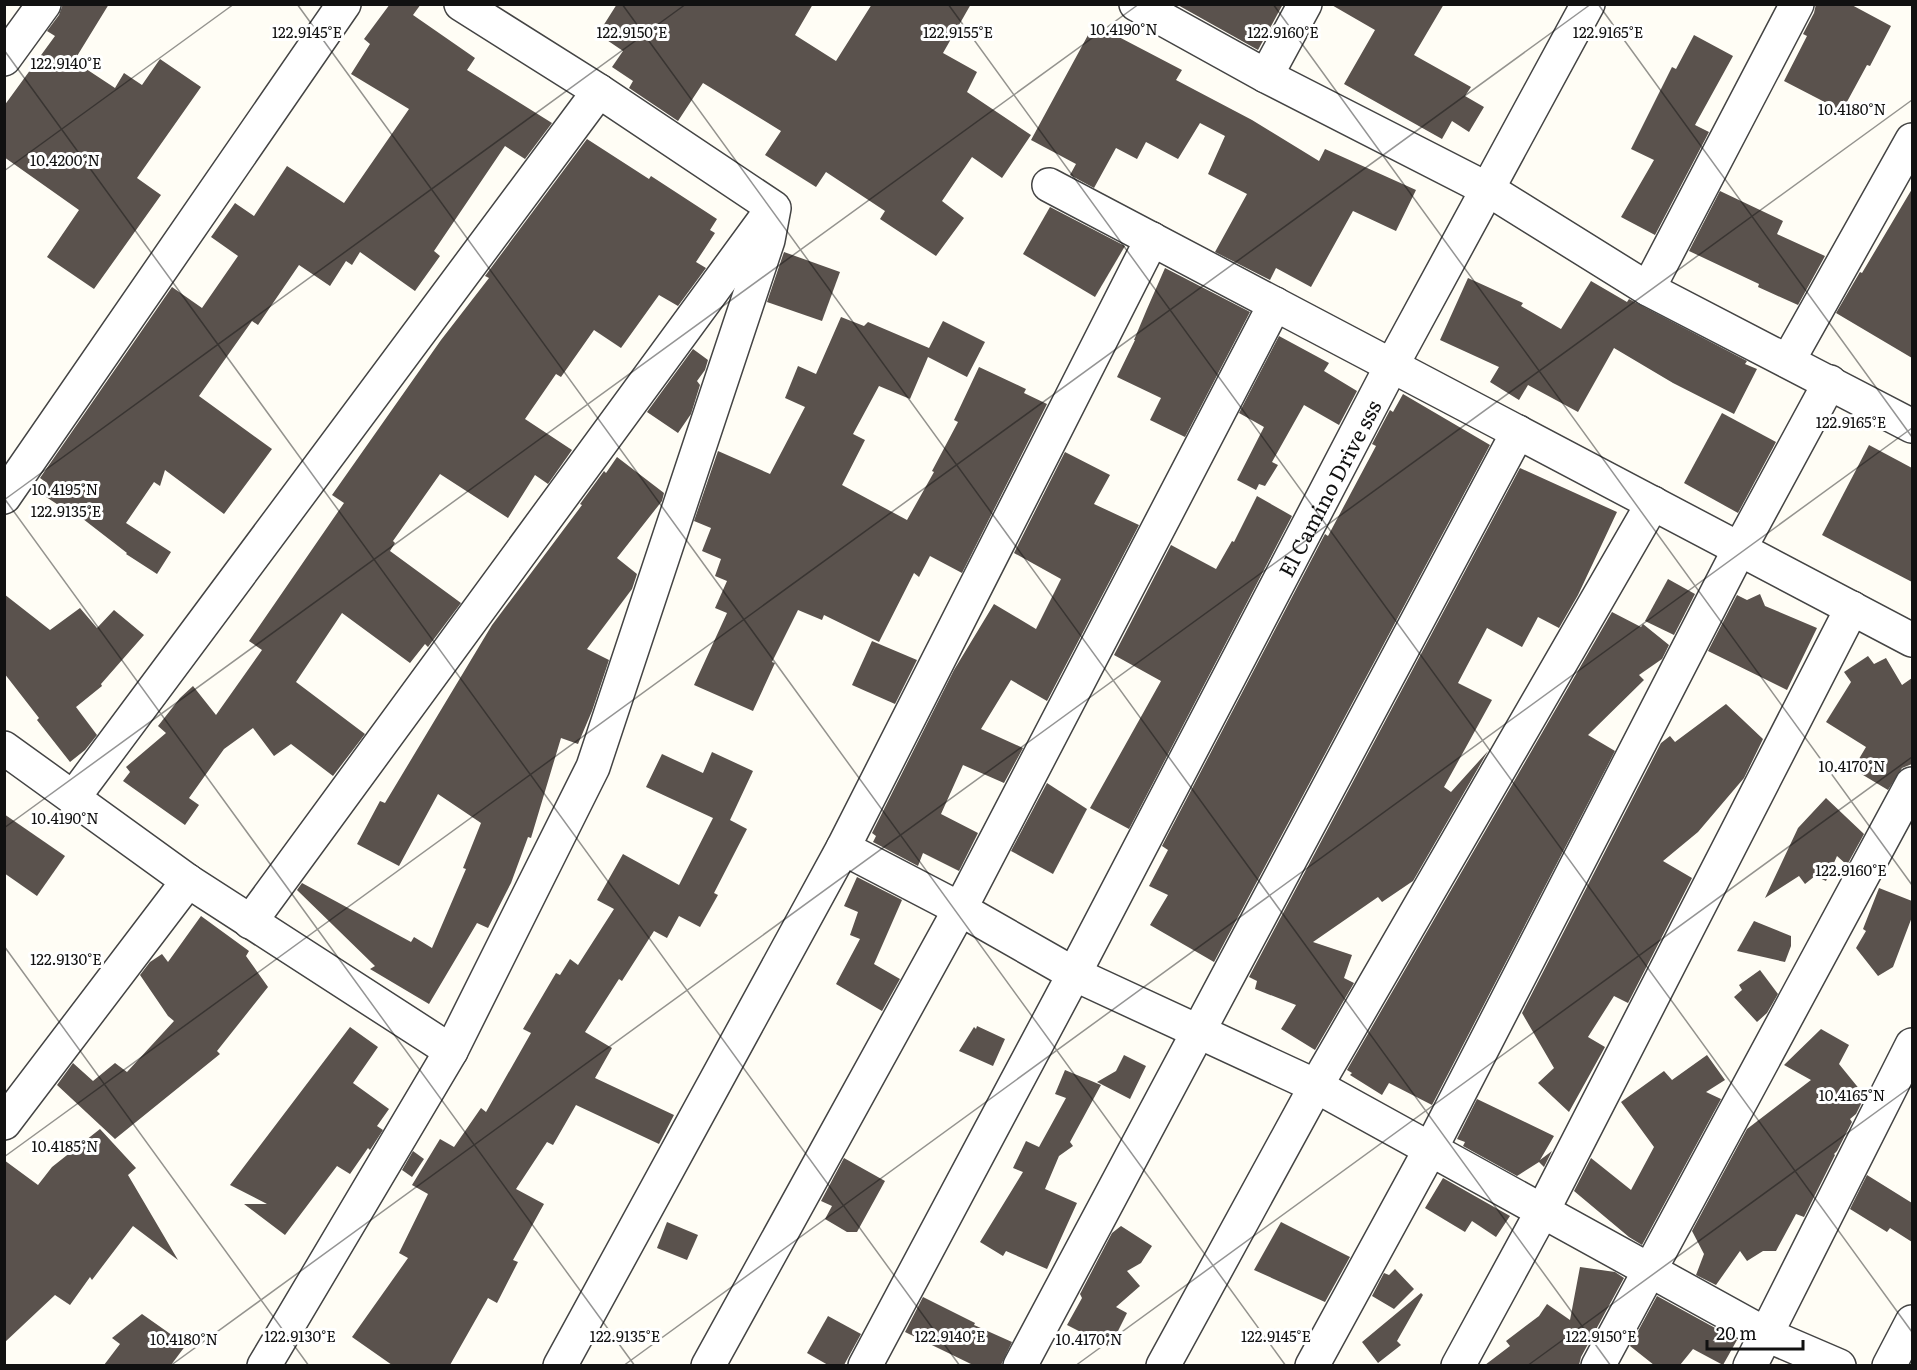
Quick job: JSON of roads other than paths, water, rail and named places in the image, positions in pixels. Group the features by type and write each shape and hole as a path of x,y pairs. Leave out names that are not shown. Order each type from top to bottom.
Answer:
{"street":[{"path":"4,59 44,4"},
{"path":"4,497 345,4"},
{"path":"460,4 599,92 774,208"},
{"path":"1136,4 1266,76 1489,190 1648,289 1912,426"},
{"path":"1266,76 1305,4"},
{"name":"El Camino Drive sss","path":"865,1365 1074,974 1392,365 1588,4"},
{"path":"1648,289 1797,4"},
{"path":"73,798 599,92"},
{"path":"1788,361 1912,140"},
{"path":"1049,185 1912,640"},
{"path":"250,922 774,208"},
{"path":"264,1365 451,1051 593,767 768,240 774,208"},
{"path":"560,1365 843,848 1152,239"},
{"path":"708,1365 960,909 1275,304"},
{"path":"1312,1365 1430,1150 1740,549 1830,382"},
{"path":"1020,1365 1518,432"},
{"path":"1163,1365 1316,1086 1653,503"},
{"path":"1458,1365 1543,1210 1852,608"},
{"path":"4,748 188,882 451,1051"},
{"path":"1598,1365 1912,784"},
{"path":"843,848 960,909 1074,974 1316,1086 1767,1335 1839,1365"},
{"path":"4,1124 188,882"},
{"path":"1750,1365 1912,1045"},
{"path":"1889,1365 1912,1322"}]}
